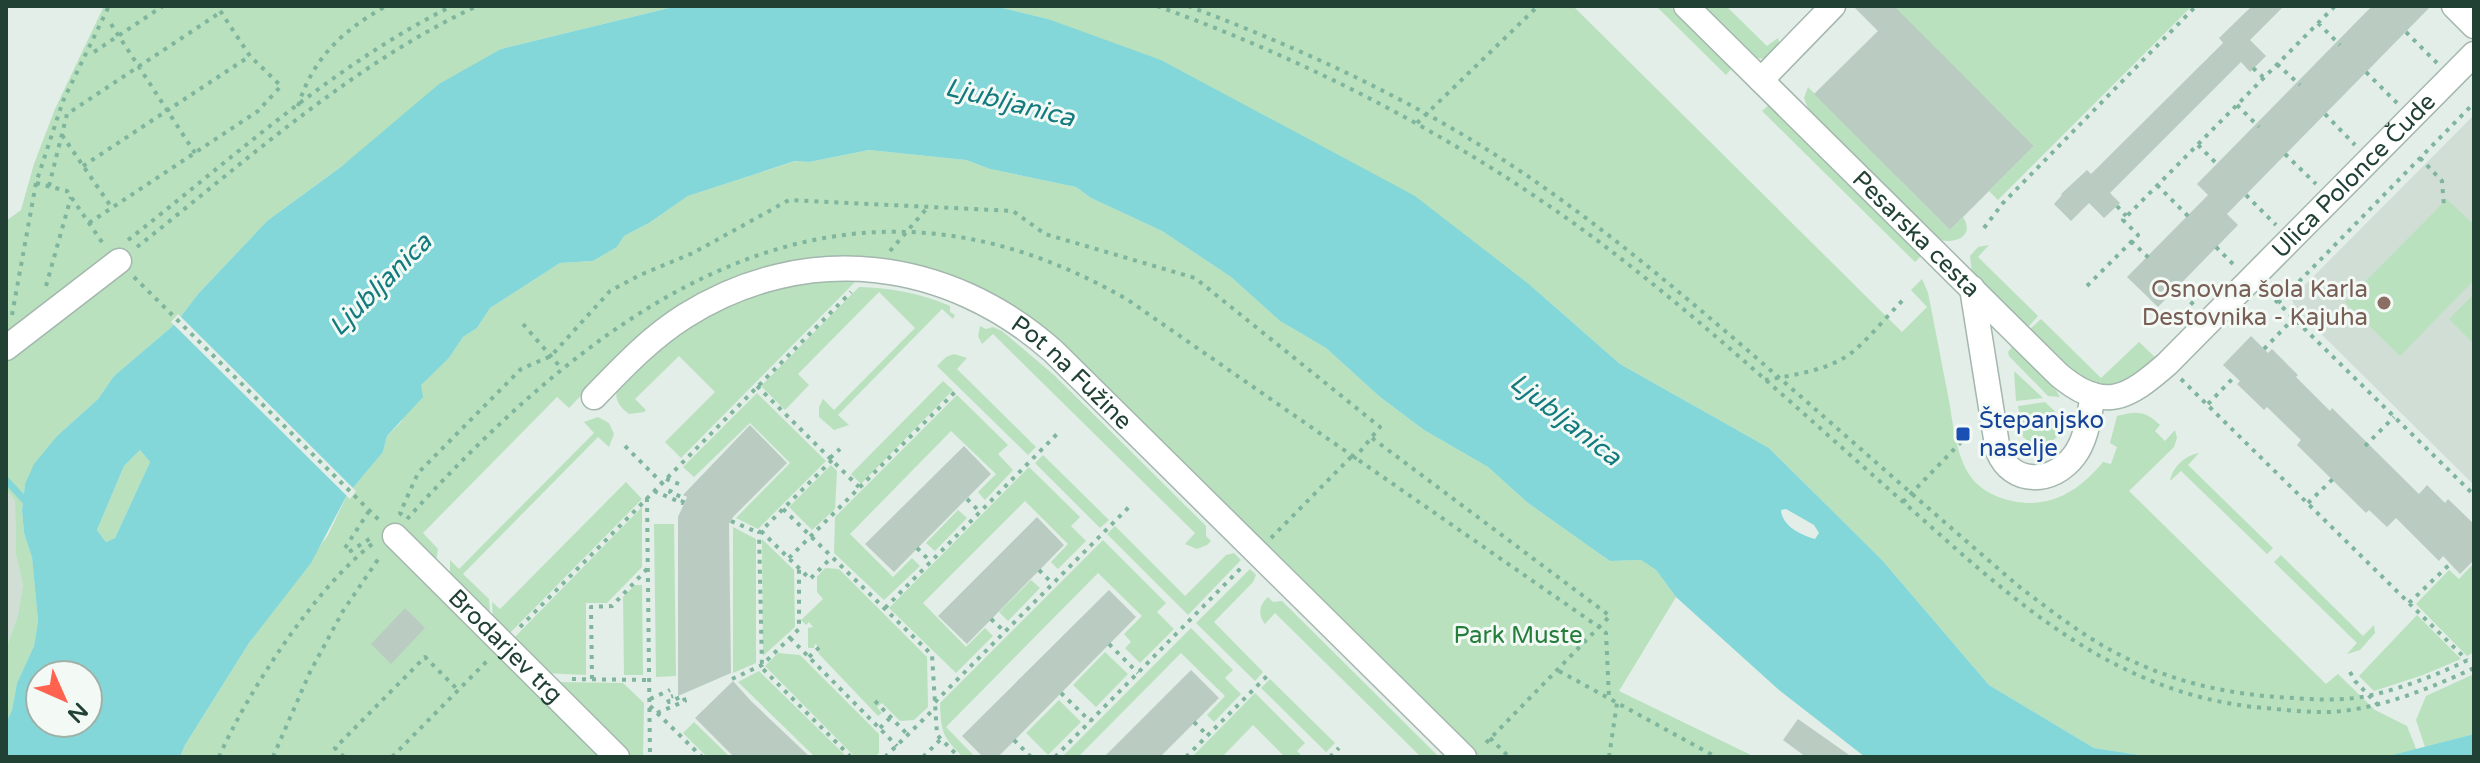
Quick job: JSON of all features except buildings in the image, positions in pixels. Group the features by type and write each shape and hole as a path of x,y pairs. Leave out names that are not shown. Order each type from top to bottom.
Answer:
{"street":[{"name":"Pesarska cesta","path":"1686,6 2059,375 2075,388 2093,395"},
{"path":"1761,80 1833,6"},
{"path":"2454,6 2474,26"},
{"name":"Ulica Polonce Čude","path":"2172,369 2245,274 2474,54"},
{"path":"6,348 122,254"},
{"name":"Pot na Fužine","path":"594,397 663,331 722,295 785,274 830,269 872,270 912,276 957,289 1003,312 1037,337 1470,755"},
{"path":"1972,288 1998,451 2008,469 2027,477 2055,473 2065,466 2080,447 2093,395 2114,397 2134,391 2172,369"},
{"name":"Brodarjev trg","path":"389,532 617,757"}],"path":[{"path":"12,319 36,183 63,101 109,6"},
{"path":"94,52 163,6"},
{"path":"89,223 258,111 281,86 250,56 217,6"},
{"path":"298,106 305,81 324,55 363,19 386,6"},
{"path":"130,238 298,106 386,44 452,6"},
{"path":"122,254 359,75 426,32 477,6"},
{"path":"1157,6 1291,60 1417,123 1514,182 1597,241 1765,380 2019,601 2083,648 2147,681 2227,705 2327,711 2378,705 2474,668"},
{"path":"1188,6 1329,64 1426,114 1478,144 1580,213 1694,305 2022,589 2079,631 2154,671 2213,690 2327,700 2370,696 2474,657"},
{"path":"1417,123 1538,6"},
{"path":"1984,228 2003,203 2196,6"},
{"path":"2087,286 2138,235 2123,220 2335,6"},
{"path":"49,186 67,114 221,12"},
{"path":"2318,23 2340,45"},
{"path":"111,24 195,153"},
{"path":"2406,32 2441,67"},
{"path":"83,166 250,56"},
{"path":"2277,64 2300,85"},
{"path":"2253,68 2264,78"},
{"path":"2366,72 2401,108"},
{"path":"2278,303 2474,103"},
{"path":"2237,105 2259,127"},
{"path":"2325,114 2360,149"},
{"path":"62,135 112,208"},
{"path":"2198,145 2219,166"},
{"path":"2285,154 2321,188"},
{"path":"2420,158 2442,181 2444,207"},
{"path":"36,183 67,191 89,223 122,254 161,304 369,510 345,548 349,552 389,532"},
{"path":"2157,185 2191,219"},
{"path":"2246,195 2281,229"},
{"path":"46,286 71,197"},
{"path":"273,757 310,672 400,513 418,473 521,369 551,356 610,291 693,253 789,200 1013,211 1045,234 1195,278 1380,427 1353,458 1264,545"},
{"path":"2117,206 2126,217"},
{"path":"906,233 928,207"},
{"path":"219,757 243,708 296,629 334,581 389,532 464,456 562,369 636,313 732,264 798,243 866,234 935,234 1002,247 1053,263 1128,300 1599,627 1606,633 1609,698"},
{"path":"2131,241 2150,259"},
{"path":"2216,247 2278,303 2474,495"},
{"path":"392,757 872,270"},
{"path":"2176,288 2199,310"},
{"path":"1765,380 1837,361 1854,351 1903,300"},
{"path":"2264,349 2293,318"},
{"path":"523,324 562,369"},
{"path":"2172,369 2467,660"},
{"path":"2208,404 2235,376"},
{"path":"757,386 859,487"},
{"path":"789,558 957,390"},
{"path":"2365,446 2394,417"},
{"path":"884,608 1058,433"},
{"path":"1372,438 1610,616 1559,671 1470,755"},
{"path":"1903,502 1962,441"},
{"path":"625,446 664,481 678,487 670,492 684,498 682,503 654,491"},
{"path":"840,449 760,532 762,668 851,757"},
{"path":"2308,503 2336,476"},
{"path":"647,498 650,757"},
{"path":"967,499 980,512"},
{"path":"885,757 1131,505"},
{"path":"783,509 932,655 937,735 959,757"},
{"path":"731,521 760,532 810,579 832,557"},
{"path":"917,548 931,562"},
{"path":"1055,757 1250,559"},
{"path":"2409,603 2450,564"},
{"path":"592,679 591,607 612,606 648,568"},
{"path":"732,679 762,665 799,629 799,568"},
{"path":"1039,570 1053,584"},
{"path":"991,619 1005,632"},
{"path":"790,638 897,746"},
{"path":"809,657 823,644"},
{"path":"1109,644 1138,673"},
{"path":"344,757 335,748 425,657 458,690"},
{"path":"1559,671 1716,757"},
{"path":"2350,672 2378,705"},
{"path":"1186,757 1267,676"},
{"path":"537,678 649,680"},
{"path":"650,699 672,693 667,698 669,702 683,696 685,701 657,713"},
{"path":"1061,693 1090,721"},
{"path":"875,701 908,735"},
{"path":"1609,757 1617,703"},
{"path":"650,706 702,757"},
{"path":"880,728 891,717"},
{"path":"1194,722 1208,735"},
{"path":"1490,738 1509,757"},
{"path":"923,757 941,739"},
{"path":"1014,740 1031,757"},
{"path":"1330,757 1339,748"}],"shaded area":[{"name":"Osnovna šola Karla Destovnika - Kajuha","path":"2474,115 2474,485 2294,307 2292,298"},
{"path":"6,489 15,501 16,555 23,585 18,615 8,643 6,687"}],"green space":[{"path":"104,6 677,6 501,49 267,221 198,294 175,324 114,376 98,399 57,436 25,484 22,510 24,533 32,556 38,621 34,646 28,659 24,659 6,723 8,643 18,615 23,585 16,555 15,501 6,489 6,221 21,210 55,109"},
{"path":"994,6 1573,6 1902,332 1927,307 1911,290 1922,279 1928,293 1958,448 1976,483 1998,497 2042,502 2062,496 2080,485 2103,462 2111,464 2117,447 2110,443 2117,416 2145,414 2160,425 2155,431 2165,441 2175,430 2177,438 2174,447 2129,491 2326,684 2338,674 2375,710 2407,726 2417,751 2385,757 2153,757 2094,748 1989,685 1882,560 1769,448 1620,364 1530,285 1048,19"},
{"path":"1656,6 1669,6 1732,68 1726,75"},
{"path":"1704,6 1726,6 1767,46 1778,38 1780,46 1766,59 1757,58"},
{"path":"1893,6 2192,6 1998,200 1989,191 2034,146"},
{"path":"1808,87 1950,230 1963,217 1966,233 1953,241 1941,240 1809,111 1804,98"},
{"path":"1769,105 1921,256 1915,262 1762,111"},
{"name":"Park Muste","path":"869,150 966,160 990,169 1076,187 1091,198 1162,231 1231,277 1280,321 1326,348 1380,397 1424,430 1488,467 1528,503 1610,561 1641,560 1656,570 1676,597 1619,691 1755,757 1479,757 1076,359 1016,308 983,291 819,259 622,353 569,408 557,397 423,533 438,549 435,568 450,576 450,560 459,569 594,433 584,422 598,417 609,423 614,434 609,447 598,437 463,574 489,599 493,623 492,602 500,609 626,482 642,499 506,637 511,641 642,507 642,567 607,603 586,603 586,675 543,673 556,682 623,683 644,703 643,757 180,757 249,643 328,535 347,495 383,452 387,436 401,422 420,385 449,358 463,337 477,328 490,308 560,263 593,261 617,247 624,236 688,196 796,161 809,162"},
{"path":"2447,199 2474,225 2474,280 2400,356 2345,302"},
{"path":"1989,245 1978,257 2038,316 2028,327 1972,272 1970,256 1978,247"},
{"path":"812,280 857,280 681,458 665,442 715,392 679,356 635,399 646,410 644,412 629,414 620,406 616,395 618,387 684,328 718,309"},
{"path":"859,287 894,290 928,298 950,306 950,312 955,315 953,319 942,309 838,415 849,425 834,430 819,417 823,399 834,410 915,328 879,292 798,374 809,385 785,410 761,386"},
{"path":"2474,294 2474,344 2449,319"},
{"path":"2041,319 2101,378 2139,342 2157,359 2128,383 2099,385 2073,371 2030,329"},
{"path":"980,326 1002,331 1054,375 1206,526 1206,536 1211,541 1197,549 1185,544 1195,533 993,334 982,344 978,336"},
{"path":"2013,346 2060,397 2048,396 2009,356 2008,352"},
{"path":"954,354 967,358 957,369 1036,447 1028,455 937,366"},
{"path":"2014,371 2043,398 2016,401"},
{"path":"943,381 953,390 861,484 851,474"},
{"path":"757,393 826,461 758,529 736,518 790,463 750,423 694,477 683,467"},
{"path":"957,395 1008,445 998,454 1013,470 985,500 978,492 996,474 951,431 850,534 893,577 912,558 920,566 884,600 834,553 835,517"},
{"path":"2045,402 2063,419 2058,436 2050,443 2034,445 2023,437 2018,406"},
{"path":"140,450 150,462 115,538 106,542 97,530 124,466"},
{"path":"2199,453 2188,465 2273,548 2267,554 2181,471 2170,481 2180,463"},
{"path":"1043,455 1109,520 1100,528 1035,463"},
{"path":"831,465 837,471 835,509 812,530 789,507"},
{"path":"1029,467 1080,517 1071,526 1086,541 1058,569 1051,562 1068,544 1025,501 923,603 966,647 985,628 993,636 956,673 889,608"},
{"path":"958,510 967,518 935,551 926,543"},
{"path":"654,524 674,524 676,676 656,677"},
{"path":"1115,526 1185,596 1226,555 1234,553 1241,560 1188,615 1107,534"},
{"path":"733,527 756,539 756,663 733,673"},
{"path":"762,539 794,570 795,627 763,656"},
{"path":"1103,540 1166,603 1157,612 1174,629 1140,663 1125,648 1131,642 1124,634 1142,616 1098,573 946,727 975,757 963,757 944,733 940,703"},
{"path":"2281,555 2363,636 2374,625 2375,633 2360,650 2347,654 2357,643 2274,562"},
{"path":"2474,563 2474,652 2467,656 2416,604 2449,570 2459,579"},
{"path":"825,568 839,569 927,657 928,707 914,720 900,721 882,703 877,707 882,713 878,716 818,653 821,649 815,644 814,648 808,648 808,628 813,627 801,620 823,599 817,592 817,577"},
{"path":"1250,569 1256,575 1253,582 1214,622 1263,672 1255,681 1196,623"},
{"path":"1031,580 1040,588 1008,621 999,612"},
{"path":"635,585 642,585 643,675 624,675 623,597"},
{"path":"1268,597 1273,602 1282,601 1439,757 1421,757 1275,613 1265,624 1260,609"},
{"path":"2417,615 2461,659 2374,691 2359,676"},
{"path":"1191,628 1233,670 1225,678 1241,694 1214,722 1207,715 1225,696 1181,653 1078,757 1062,757"},
{"path":"1105,652 1128,674 1096,707 1073,685"},
{"path":"778,653 800,655 879,734 879,753 875,757 855,757 765,666"},
{"path":"759,671 847,757 815,757 738,682"},
{"path":"2474,674 2474,734 2425,747 2416,720 2426,696"},
{"path":"1270,679 1335,743 1326,752 1261,688"},
{"path":"1255,693 1305,743 1297,751 1303,757 1285,757 1253,725 1222,757 1192,757"},
{"path":"1059,700 1081,722 1048,755 1026,733"},
{"path":"694,722 730,757 707,757 683,733"}],"water":[{"name":"Ljubljanica","path":"677,6 994,6 1048,19 1161,60 1415,196 1530,285 1620,364 1769,448 1882,560 1989,685 2094,748 2153,757 1865,757 1779,690 1676,597 1656,570 1641,560 1610,561 1528,503 1488,467 1424,430 1380,397 1326,348 1280,321 1231,277 1162,231 1091,198 1076,187 990,169 966,160 869,150 809,162 795,161 688,196 624,236 617,247 593,261 560,263 490,308 477,328 463,337 449,358 421,385 423,397 387,436 383,452 347,495 311,563 249,643 180,757 6,757 6,723 24,668 24,739 104,739 104,659 28,659 34,646 38,621 32,557 24,533 22,510 25,484 34,464 57,436 98,399 114,376 175,324 198,294 267,221 342,166 439,84 501,49","holes":["140,450 150,462 115,538 106,542 97,530 124,466","1786,509 1814,525 1819,533 1815,539 1798,532 1785,521 1781,510"]},
{"path":"2474,734 2474,757 2385,757"}],"pier":[{"path":"178,314 356,491 350,499 171,322"}],"waterway":[{"path":"6,480 29,505"}],"place":[{"name":"Osnovna šola Karla Destovnika - Kajuha","path":"2384,303"},
{"name":"Štepanjsko naselje","path":"1963,434"}]}
